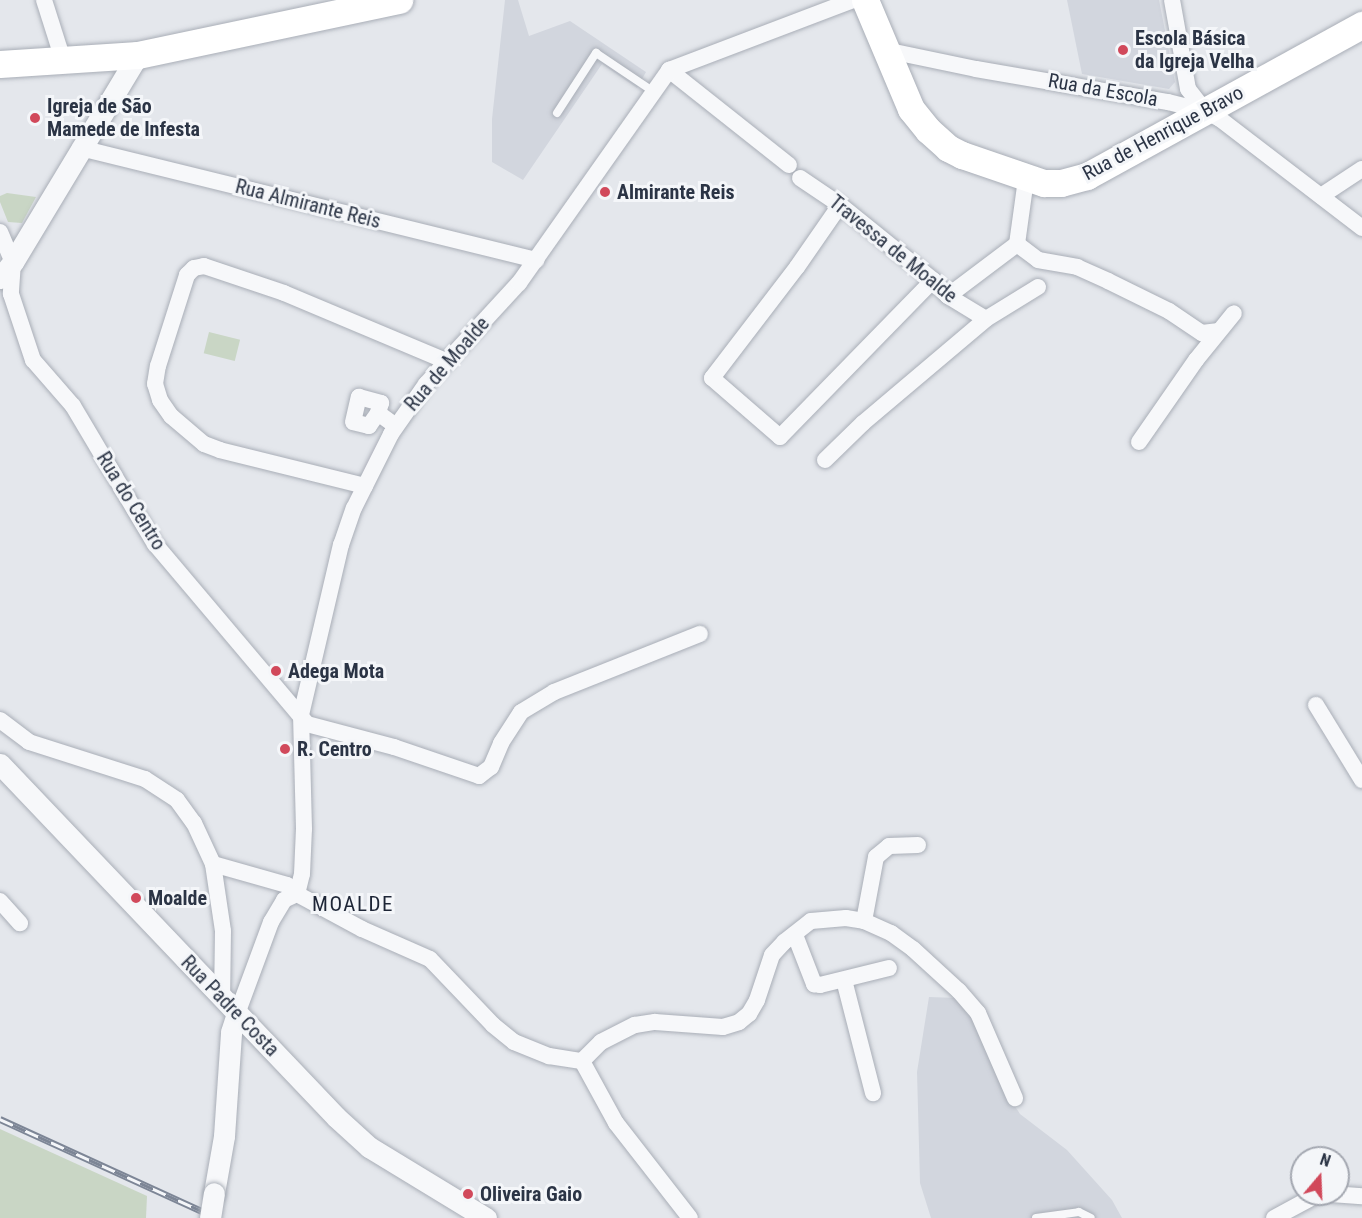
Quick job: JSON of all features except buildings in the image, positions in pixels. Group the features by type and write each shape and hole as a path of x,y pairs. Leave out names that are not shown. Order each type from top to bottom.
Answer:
{"main road":[{"path":"0,64 138,55 399,0"},
{"name":"Rua de Henrique Bravo","path":"865,0 911,109 938,139 962,155 1026,179 1060,183 1087,176 1362,25"}],"street":[{"path":"44,0 63,60"},
{"path":"669,70 853,0"},
{"name":"Rua da Escola","path":"1172,0 1188,89 1205,111"},
{"name":"Rua da Escola","path":"885,50 976,69 1168,102 1205,111"},
{"path":"6,270 105,105 138,55"},
{"path":"105,105 108,57"},
{"path":"669,70 789,165"},
{"name":"Rua de Moalde","path":"297,894 302,874 304,829 301,715 341,545 365,486 407,407 446,361 519,283 669,70"},
{"path":"1205,111 1220,119 1362,228"},
{"name":"Rua Almirante Reis","path":"80,148 536,261"},
{"path":"1321,196 1362,169"},
{"name":"Travessa de Moalde","path":"800,178 840,205 933,280 948,296 986,319"},
{"path":"948,296 1017,244 1026,179"},
{"path":"840,205 797,267 712,378 780,437 933,280"},
{"path":"0,232 6,270"},
{"path":"1017,244 1038,260 1077,267 1107,280 1169,311 1202,333 1219,331"},
{"path":"365,486 220,450 204,444 171,416 159,400 155,384 158,366 187,275 194,268 204,266 284,293 446,361"},
{"name":"Rua do Centro","path":"6,270 11,294 33,360 73,406 155,544 307,724 394,747 480,776 491,767 501,743 521,712 554,692 700,634"},
{"path":"825,460 863,423 986,319 1038,287"},
{"path":"1139,442 1234,313"},
{"path":"378,413 396,426"},
{"path":"1317,705 1362,780"},
{"path":"0,720 29,742 145,779 177,800 194,823 213,864 223,931 231,1032 224,1136 210,1218"},
{"name":"Rua Padre Costa","path":"0,764 336,1117 369,1147 486,1218"},
{"path":"864,921 876,856 889,846 918,845"},
{"path":"213,864 287,885 297,894 362,929 430,959 493,1025 514,1042 549,1056 582,1061"},
{"path":"230,1007 270,922 284,900 297,894"},
{"path":"0,901 20,924"},
{"path":"582,1061 601,1042 635,1025 655,1022 723,1027 739,1022 749,1014 757,1000 772,955 811,921 846,918 864,921 891,933 913,949 959,991 978,1013 1015,1098"},
{"path":"795,935 814,984 844,980 889,968"},
{"path":"844,980 873,1093"},
{"path":"229,1064 249,1051 266,1044"},
{"path":"582,1061 616,1123 690,1218"},
{"path":"1274,1218 1296,1206"}],"lane":[{"path":"557,112 596,53 654,92"},
{"path":"1036,1218 1079,1212 1091,1218"}],"shaded area":[{"path":"505,0 518,0 529,36 570,21 646,72 637,88 602,64 523,180 492,162 492,119"},
{"name":"Escola Básica da Igreja Velha","path":"1067,0 1159,0 1175,82 1169,89 1082,74"},
{"path":"929,997 957,998 975,1018 1009,1097 1020,1114 1067,1150 1112,1200 1122,1218 931,1218 920,1183 917,1072"}],"green space":[{"path":"7,193 36,197 22,223 8,222 0,202 0,196"},
{"path":"209,332 240,340 235,361 204,353"},
{"path":"0,1129 147,1196 146,1218 0,1218"}],"railway":[{"path":"0,1119 217,1218"}],"place":[{"name":"Escola Básica da Igreja Velha","path":"1123,50"},
{"name":"Igreja de São Mamede de Infesta","path":"35,118"},
{"name":"Almirante Reis","path":"605,192"},
{"name":"Adega Mota","path":"276,671"},
{"name":"R. Centro","path":"285,749"},
{"name":"Moalde","path":"136,898"},
{"name":"Oliveira Gaio","path":"468,1194"}],"district":[{"name":"MOALDE","path":"353,904"}]}
